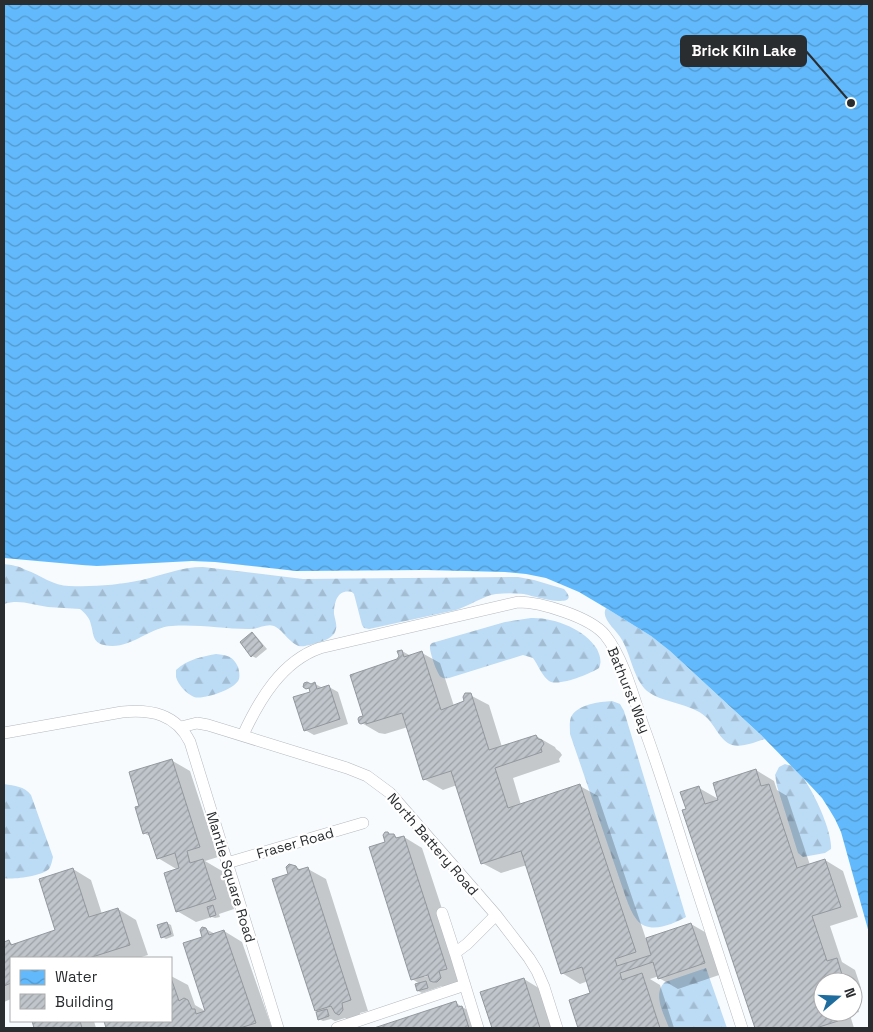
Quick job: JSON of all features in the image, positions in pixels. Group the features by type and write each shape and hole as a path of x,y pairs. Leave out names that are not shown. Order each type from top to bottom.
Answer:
{"lane":[{"name":"Bathurst Way","path":"243,735 261,701 279,677 300,658 320,648 518,602 546,607 572,615 591,624 601,630 608,639 622,666 655,758 742,1028"},
{"path":"4,733 139,710 158,714 170,719 181,727"},
{"name":"North Battery Road","path":"181,727 202,723 347,768 375,781 395,798 496,916 529,958 544,987 557,1028"},
{"name":"Mantle Square Road","path":"181,727 190,742 278,1028"},
{"name":"Fraser Road","path":"226,863 363,823"},
{"path":"442,913 478,1028"},
{"path":"455,952 467,944 496,916"},
{"path":"337,1028 465,985"}],"green space":[{"path":"4,564 18,567 63,586 97,586 124,583 180,570 203,567 303,579 518,577 564,589 569,596 567,600 562,601 524,594 496,594 456,610 369,629 364,628 362,625 354,594 352,592 343,592 338,597 335,605 335,632 322,641 309,645 296,645 278,628 271,625 251,629 201,626 163,627 130,642 113,646 97,642 90,620 80,609 48,607 21,602 4,604"},
{"path":"606,608 651,636 670,651 765,739 744,745 732,745 724,740 709,720 700,712 660,698 647,691 638,680 620,636 605,616"},
{"path":"531,618 558,622 577,630 592,642 597,649 600,658 599,668 574,679 553,682 544,676 533,658 523,655 449,678 443,678 439,675 431,653 430,646 432,643 505,622"},
{"path":"216,654 234,660 239,674 237,683 226,690 205,697 191,696 179,683 176,677 176,670 200,657"},
{"path":"612,701 620,704 624,711 686,917 661,927 648,927 642,924 631,910 570,734 571,717 579,709 589,704"},
{"path":"785,764 791,766 805,781 824,817 831,841 831,849 825,853 803,857 798,853 775,775 779,767"},
{"path":"4,784 22,788 31,795 53,857 50,868 40,874 27,877 4,878"},
{"path":"706,968 727,1028 669,1028 660,1004 659,992 661,987 665,982"}],"water":[{"path":"4,4 869,4 869,933 841,832 822,798 761,735 670,651 651,636 579,592 546,578 505,572 426,570 296,571 192,561 97,566 4,558"}],"building":[{"path":"252,632 263,646 251,657 240,642"},
{"path":"402,650 404,657 422,651 441,710 464,701 465,693 471,693 489,750 536,735 538,739 542,740 544,744 541,748 542,752 495,768 508,808 580,784 636,952 615,959 617,966 651,955 646,938 691,923 705,963 658,979 653,962 620,973 622,980 642,973 660,1028 578,1028 569,1000 590,993 582,967 561,974 521,851 481,864 451,771 423,780 402,713 366,724 366,722 359,723 359,717 363,716 350,675 397,659 399,656 397,651"},
{"path":"315,682 317,689 329,685 340,719 304,731 293,697 310,692 309,688 303,687 304,683 311,684"},
{"path":"172,759 200,847 187,851 190,863 203,859 216,899 176,912 164,873 179,868 175,853 157,859 148,832 143,834 135,807 139,806 129,772"},
{"path":"756,769 761,786 769,784 797,868 825,859 841,907 812,916 827,961 837,958 841,972 813,972 813,1022 835,1022 816,1028 755,1028 682,810 686,809 680,792 699,786 705,804 718,800 713,783"},
{"path":"385,832 394,834 396,838 404,836 447,969 439,971 441,978 437,982 430,981 428,975 411,980 369,847 385,842 383,835"},
{"path":"289,864 296,866 298,870 308,867 351,1000 342,1003 343,1010 339,1015 335,1013 331,1006 315,1011 272,879 288,874 286,867"},
{"path":"73,868 89,917 118,908 130,945 92,957 10,957 10,983 4,986 4,942 9,940 11,945 55,930 39,879"},
{"path":"213,905 216,915 210,917 207,907"},
{"path":"167,922 171,934 161,938 157,925"},
{"path":"202,927 206,928 209,935 224,930 256,1023 240,1028 106,1028 104,1022 172,1022 172,981 179,1001 184,998 188,1000 192,1009 195,1009 196,1014 205,1011 183,943 202,937 200,930"},
{"path":"524,978 540,1028 492,1028 480,992"},
{"path":"426,981 428,988 417,991 415,984"},
{"path":"456,1001 458,1007 462,1006 469,1028 374,1028"},
{"path":"327,1009 329,1016 318,1020 316,1012"},
{"path":"32,1022 80,1022 82,1028 34,1028"}],"place":[{"name":"Brick Kiln Lake","path":"851,103"}]}
